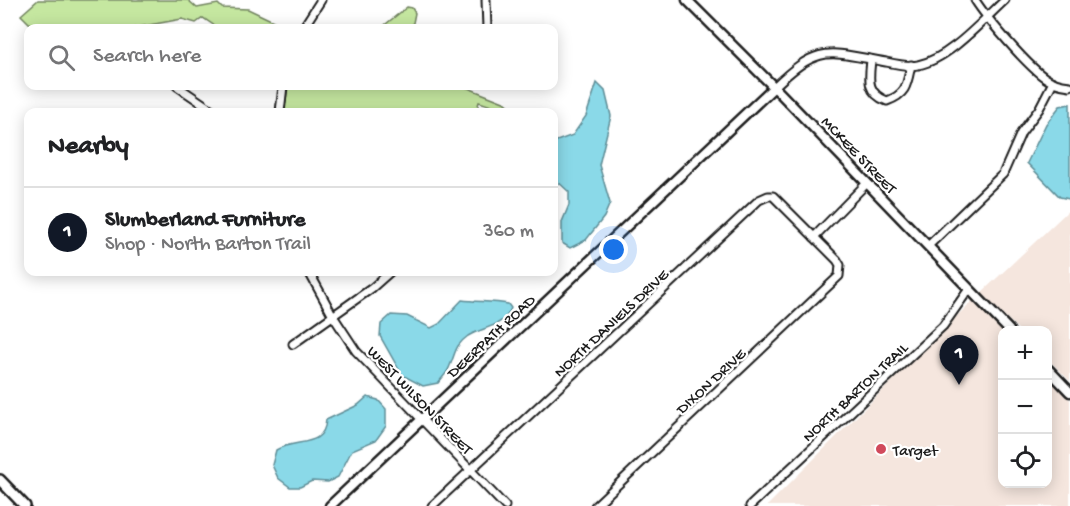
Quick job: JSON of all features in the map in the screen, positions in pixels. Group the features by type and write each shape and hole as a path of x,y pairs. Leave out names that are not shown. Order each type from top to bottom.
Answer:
{"main road":[{"path":"0,480 25,506"}],"street":[{"path":"306,24 321,0"},
{"path":"486,0 487,24"},
{"name":"MCKEE STREET","path":"687,0 1005,326"},
{"path":"975,0 987,17 1038,72 1053,82 1070,87"},
{"path":"774,87 795,68 813,57 834,53 916,66 942,55 1005,0"},
{"path":"871,60 869,79 871,88 878,98 887,101 898,97 907,86 911,65"},
{"path":"928,246 1003,174 1021,133 1039,109 1053,82"},
{"name":"DEERPATH ROAD","path":"330,506 774,87"},
{"path":"183,90 210,108"},
{"path":"281,108 283,90"},
{"path":"814,237 867,183"},
{"name":"NORTH DANIELS DRIVE","path":"432,506 759,200 768,195 777,200 814,237"},
{"name":"DIXON DRIVE","path":"595,506 837,280 841,271 837,260 814,237"},
{"name":"WEST WILSON STREET","path":"311,276 356,351 505,506"},
{"path":"293,344 386,276"},
{"name":"NORTH BARTON TRAIL","path":"750,506 943,326 969,289"},
{"path":"1052,374 1070,392"}],"shaded area":[{"path":"1070,209 1070,381 1052,363 1052,326 1015,326 981,293"},
{"path":"973,300 999,326 998,488 1052,488 1052,381 1070,400 1070,506 767,506"}],"green space":[{"path":"38,0 188,0 197,8 218,4 222,8 248,9 280,24 212,24 203,18 196,23 182,19 155,24 30,24 21,15"},
{"path":"407,7 412,8 415,13 413,24 386,24"},
{"path":"287,90 473,90 506,103 512,108 497,108 479,102 477,108 285,108"}],"water":[{"path":"597,83 605,91 611,116 599,165 610,203 604,217 586,240 570,248 562,243 562,222 569,205 569,192 558,182 558,141 573,135 586,116"},
{"path":"1070,104 1069,199 1060,197 1027,163 1046,124 1060,106"},
{"path":"462,300 502,303 508,304 511,308 498,323 468,336 460,343 448,370 438,383 423,386 402,375 380,336 381,324 391,315 407,316 431,328 439,324"},
{"path":"367,397 378,400 386,409 386,426 376,440 352,450 338,477 328,482 312,481 300,487 290,487 278,478 272,465 276,450 315,439 324,429 326,420 358,405"}],"place":[{"name":"Slumberland Furniture","path":"959,385"},
{"name":"Target","path":"881,449"}]}
